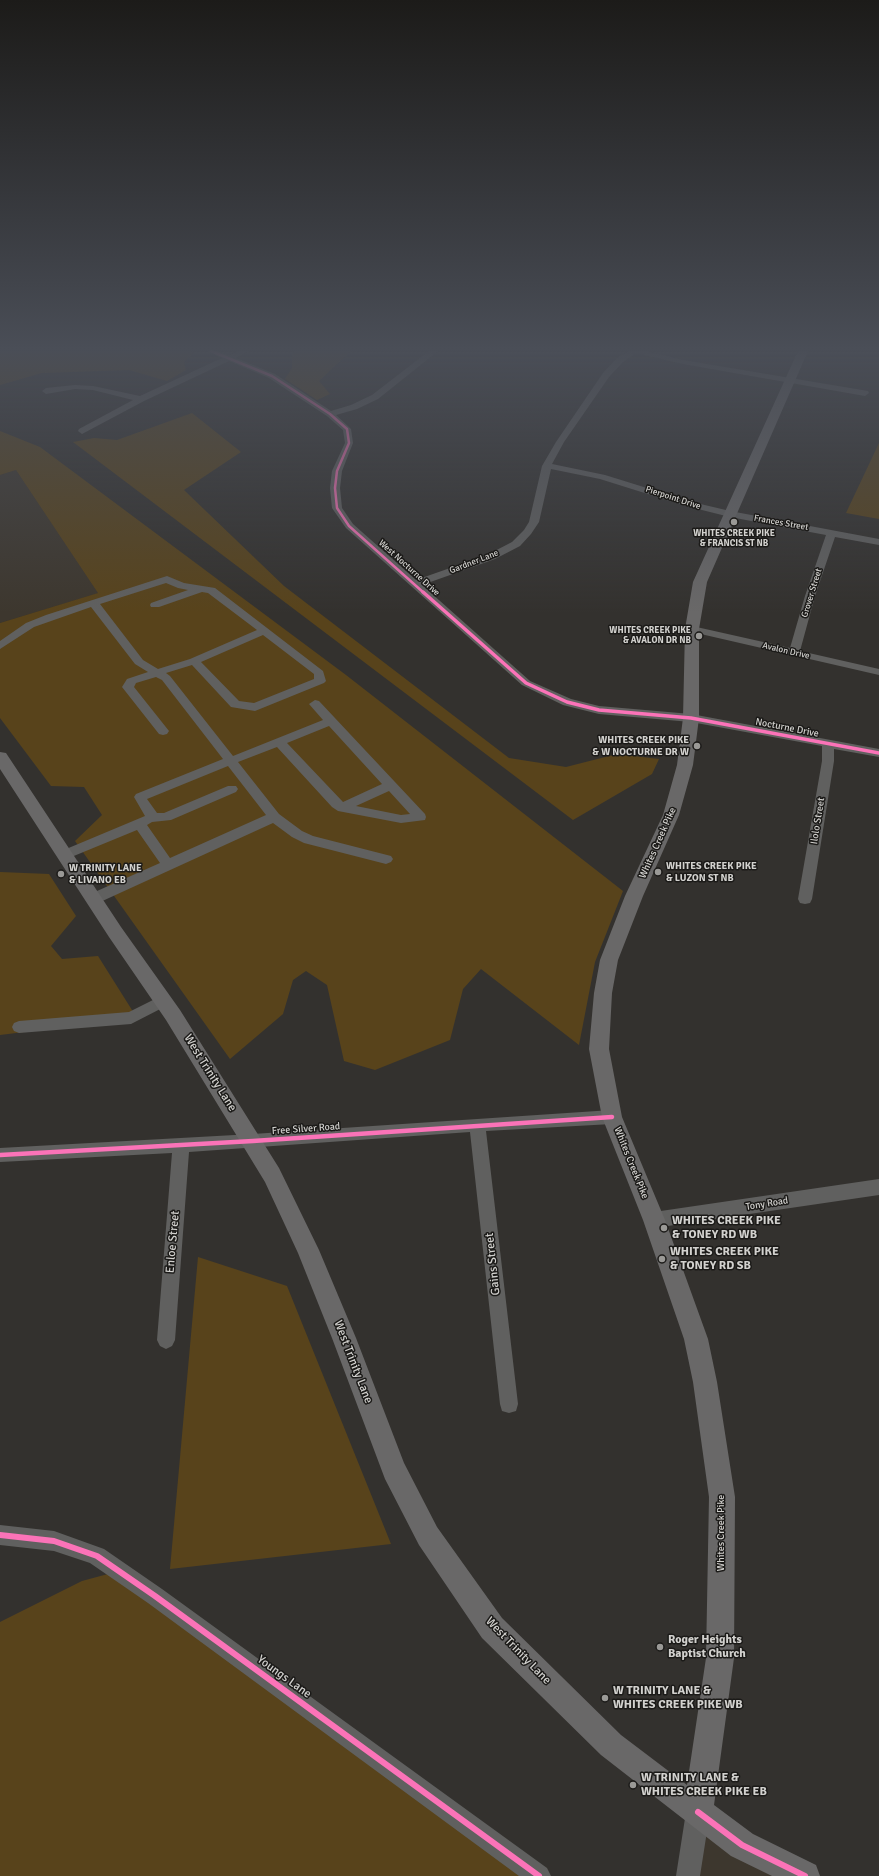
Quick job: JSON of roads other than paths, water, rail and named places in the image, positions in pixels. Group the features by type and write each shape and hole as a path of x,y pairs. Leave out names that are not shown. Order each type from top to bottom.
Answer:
{"main road":[{"name":"Whites Creek Pike","path":"698,1812 720,1658 722,1497 705,1382 696,1339 654,1220 612,1117 599,1049 602,992 609,960 634,896 671,815 685,765 691,718 692,630 700,582 763,439"},
{"name":"West Trinity Lane","path":"0,757 93,899 163,1001 253,1141 272,1175 308,1250 344,1338 394,1470 428,1536 492,1628 612,1745 742,1845 805,1876"}],"street":[{"name":"West Nocturne Drive","path":"348,439 349,443 337,471 335,488 337,508 349,526 416,584 497,659 526,683 538,690 568,702 599,710 691,718"},
{"name":"Gardner Lane","path":"416,584 490,557 516,544 528,532 534,522 547,466 562,439"},
{"name":"Pierpoint Drive","path":"547,466 602,476 689,504 730,514"},
{"name":"Frances Street","path":"730,514 879,542"},
{"name":"Grover Street","path":"794,653 810,596 832,532"},
{"path":"0,646 30,625 167,580 182,586 211,590 319,673 320,681 255,707 244,706 235,704 194,661"},
{"path":"155,605 202,589"},
{"path":"93,604 139,662 166,678 274,817 297,834 309,840 386,859"},
{"name":"Avalon Drive","path":"692,630 879,672"},
{"path":"163,731 128,687 130,682 194,661 264,631"},
{"path":"279,742 336,804 342,808 401,819 420,818 315,704"},
{"name":"Nocturne Drive","path":"691,718 879,753"},
{"path":"153,818 140,797 332,721"},
{"name":"Ilolo Street","path":"805,898 828,761 828,744"},
{"path":"342,808 390,785"},
{"path":"64,855 153,818 166,817 232,789"},
{"path":"93,899 274,817"},
{"path":"139,824 168,865"},
{"path":"19,1027 131,1018 163,1001"},
{"name":"Free Silver Road","path":"0,1155 253,1141 612,1117"},
{"name":"Gains Street","path":"477,1125 509,1404"},
{"name":"Enloe Street","path":"166,1340 181,1144"},
{"name":"Tony Road","path":"654,1220 879,1187"},
{"name":"Youngs Lane","path":"0,1534 54,1541 97,1556 232,1652 539,1876"},
{"path":"688,1876 698,1812"}],"place":[{"name":"WHITES CREEK PIKE & FRANCIS ST NB","path":"734,522"},
{"name":"WHITES CREEK PIKE & AVALON DR NB","path":"699,636"},
{"name":"WHITES CREEK PIKE & W NOCTURNE DR W","path":"697,746"},
{"name":"WHITES CREEK PIKE & LUZON ST NB","path":"658,872"},
{"name":"W TRINITY LANE & LIVANO EB","path":"61,874"},
{"name":"WHITES CREEK PIKE & TONEY RD WB","path":"664,1228"},
{"name":"WHITES CREEK PIKE & TONEY RD SB","path":"662,1259"},
{"name":"Roger Heights Baptist Church","path":"660,1647"},
{"name":"W TRINITY LANE & WHITES CREEK PIKE WB","path":"605,1698"},
{"name":"W TRINITY LANE & WHITES CREEK PIKE EB","path":"633,1785"}]}
